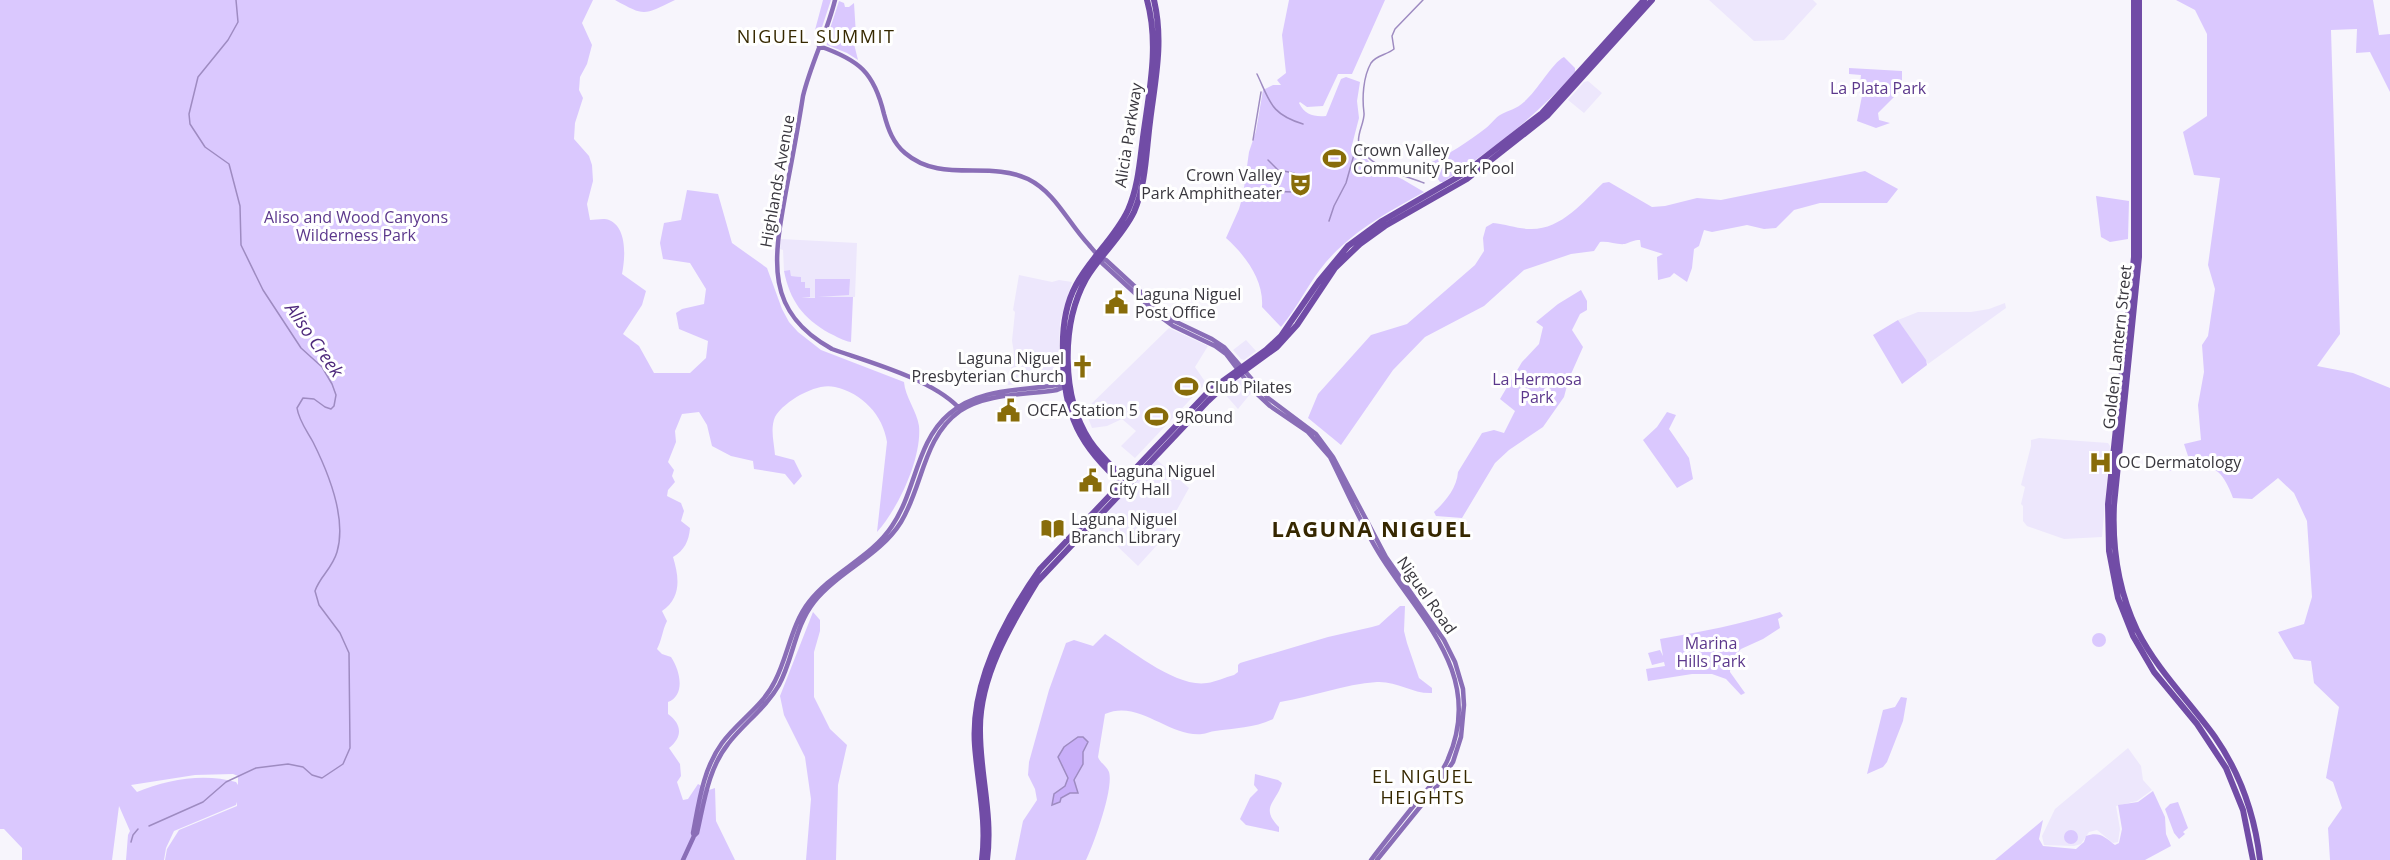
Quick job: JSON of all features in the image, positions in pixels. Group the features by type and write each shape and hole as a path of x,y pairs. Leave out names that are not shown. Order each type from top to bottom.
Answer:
{"main road":[{"name":"Highlands Avenue","path":"835,0 803,96 777,243 777,282 785,305 804,330 817,341 832,349 929,385 950,399 959,409"},
{"name":"Alicia Parkway","path":"1125,483 1086,441 1072,420 1064,387 1063,328 1075,287 1117,230 1130,205 1137,181 1154,41 1152,17 1147,0"},
{"name":"Alicia Parkway","path":"1086,441 1070,389 1070,322 1081,290 1099,256 1119,238 1139,197 1145,171 1160,41 1154,0"},
{"path":"1242,370 1284,333 1319,281 1348,246 1382,221 1472,168 1542,113 1644,0"},
{"path":"982,860 984,825 975,747 977,702 988,664 1022,597 1046,562 1184,422 1209,391 1271,353 1283,341 1297,325 1335,268 1351,251 1377,231 1467,180 1534,127 1557,107 1652,0"},
{"path":"2136,1 2140,27 2139,85"},
{"path":"2136,1 2139,85"},
{"name":"Niguel Road","path":"819,46 836,52 867,71 876,85 892,137 910,157 924,166 935,169 1001,171 1026,178 1040,186 1055,199 1072,226 1099,256 1161,312 1179,325 1219,343 1242,370"},
{"path":"1151,116 1149,92 1157,71"},
{"name":"Golden Lantern Street","path":"2139,85 2135,131 2134,256 2108,515 2109,551 2118,598 2129,629 2149,664 2197,724 2226,768 2243,810 2253,860"},
{"name":"Golden Lantern Street","path":"2139,85 2141,136 2139,257 2113,528 2120,584 2139,633 2180,695 2215,738 2232,766 2252,817 2260,860"},
{"path":"2135,131 2141,136 2135,145"},
{"name":"Niguel Road","path":"1099,256 1102,263 1162,318 1226,354 1268,398 1308,432 1330,458 1381,557 1450,661 1458,689 1459,708 1457,735 1448,760 1371,860"},
{"path":"1069,337 1063,328 1070,322"},
{"path":"1179,325 1186,332 1195,331"},
{"path":"2122,379 2128,368 2124,358"},
{"path":"694,836 704,780 715,754 723,742 768,693 776,680 798,620 809,601 843,570 866,553 892,527 938,424 959,409 990,399 1057,390 1064,387"},
{"path":"683,860 697,833 707,789 717,760 727,744 775,691 802,621 823,592 893,534 902,520 940,430 959,409"},
{"name":"Niguel Road","path":"1286,414 1305,424 1325,444 1395,570 1444,640 1455,662 1463,690 1463,725 1453,762 1377,860"},
{"path":"909,493 919,480 923,454"},
{"path":"1016,617 1022,597 1125,483"},
{"path":"866,553 874,552"},
{"path":"863,561 866,553"},
{"path":"1395,570 1400,585 1414,597"},
{"path":"987,860 990,824 981,746 981,714 984,693 1016,617 1037,582"}],"shaded area":[{"path":"1709,0 1813,0 1817,4 1784,40 1754,41"},
{"path":"1588,81 1602,93 1584,113 1568,100 1584,82"},
{"path":"781,239 857,243 855,297 800,298 801,277 791,276 790,271 784,271 783,250 780,249"},
{"path":"1019,275 1052,282 1059,280 1072,282 1060,322 1058,380 1008,385 1014,353 1012,341 1015,312 1013,310"},
{"path":"2005,303 2006,308 1928,364 1898,320 1918,312 1971,312"},
{"path":"1169,328 1208,346 1195,367 1206,383 1135,458 1121,446 1136,431 1122,419 1107,426 1092,428 1085,410"},
{"path":"1246,340 1256,351 1244,360 1233,350"},
{"path":"1237,380 1242,380 1251,393 1238,409 1223,392"},
{"path":"2039,438 2108,443 2110,446 2102,537 2064,539 2027,526 2023,521 2021,504 2025,487 2021,485 2031,440"},
{"path":"1156,459 1189,488 1158,544 1138,566 1095,525"},
{"path":"1078,737 1083,737 1088,742 1083,752 1083,764 1074,780 1078,793 1070,793 1061,798 1060,802 1052,805 1054,794 1065,786 1068,778 1058,757 1064,747"},
{"path":"2128,748 2141,766 2143,780 2152,790 2137,801 2116,806 2120,829 2118,842 2113,843 2097,830 2089,832 2081,844 2074,846 2044,845 2042,836 2055,809"}],"green space":[{"name":"Aliso and Wood Canyons Wilderness Park","path":"0,0 593,0 582,23 592,45 587,64 580,77 579,90 583,98 575,123 574,139 589,156 592,165 593,181 587,204 590,220 607,219 615,224 624,244 622,274 646,291 642,305 623,334 639,346 654,373 690,373 706,358 708,341 679,329 676,313 682,309 704,304 706,289 690,263 663,259 660,243 664,223 681,220 687,190 718,194 732,243 767,268 789,322 821,350 904,382 919,426 917,453 913,468 893,510 877,532 887,442 876,414 854,394 835,387 817,388 793,399 775,417 773,436 775,455 794,460 802,476 794,485 785,474 754,469 753,461 731,456 712,446 707,425 699,412 682,414 675,431 676,442 668,462 674,470 672,476 675,482 668,490 667,496 681,503 684,511 681,521 690,528 685,545 673,557 677,572 676,593 662,611 667,621 657,649 662,654 671,657 679,675 679,688 674,699 668,702 668,714 676,722 679,735 669,748 680,764 681,776 677,782 683,800 688,799 698,784 709,790 715,788 716,821 735,860 165,860 167,849 179,830 237,806 237,802 236,805 174,831 166,848 164,860 126,860 130,831 119,806 112,860 22,860 22,848 4,829 0,829","holes":["233,774 238,776 238,785 236,782 212,778 173,781 137,792 131,785 195,775"]},
{"path":"615,0 675,0 645,12"},
{"path":"823,0 831,0 820,33 815,30"},
{"path":"1289,0 1385,0 1352,74 1338,74 1323,106 1307,107 1299,103 1310,114 1326,116 1341,79 1346,77 1360,82 1357,101 1359,118 1352,145 1373,167 1402,179 1424,192 1372,222 1348,240 1326,262 1281,327 1262,307 1260,287 1252,269 1226,238 1243,195 1249,152 1256,131 1263,90 1273,85 1281,85 1277,80 1286,73 1282,35"},
{"path":"2176,0 2373,0 2379,35 2390,34 2390,92 2370,52 2356,53 2357,29 2331,30 2340,334 2317,366 2353,373 2390,388 2390,860 2330,860 2328,828 2342,808 2333,782 2326,778 2339,707 2314,683 2311,661 2294,659 2278,632 2304,624 2312,597 2307,521 2294,493 2278,478 2252,499 2233,498 2222,476 2209,467 2168,471 2175,463 2189,459 2184,444 2201,440 2198,405 2204,372 2202,345 2208,336 2215,289 2208,265 2220,178 2194,175 2183,132 2207,116 2207,34 2195,10"},
{"path":"839,1 844,3 845,7 854,3 856,35 854,44 858,60 827,45 826,41"},
{"path":"1564,57 1575,68 1575,72 1560,88 1496,145 1440,182 1427,164 1458,148 1500,115 1516,108 1529,97"},
{"name":"La Plata Park","path":"1849,68 1902,71 1902,89 1878,113 1879,120 1890,123 1876,128 1857,121 1862,96 1859,93 1861,75 1849,74"},
{"path":"1865,171 1898,189 1887,203 1820,203 1794,210 1776,228 1764,229 1747,225 1712,232 1704,230 1699,246 1694,249 1692,268 1687,282 1674,273 1670,277 1658,280 1657,257 1663,254 1641,247 1640,240 1625,244 1600,242 1594,251 1571,254 1524,270 1484,306 1425,337 1393,370 1341,445 1308,418 1318,394 1371,335 1407,324 1475,265 1484,251 1483,238 1486,227 1493,223 1530,229 1552,225 1571,213 1603,183 1609,182 1652,207 1697,198 1721,200"},
{"path":"2096,196 2129,201 2128,239 2110,242 2101,237"},
{"path":"790,270 791,276 801,277 801,282 805,282 805,288 810,288 810,297 801,298 815,298 815,279 850,279 849,295 818,297 853,297 851,342 829,333 799,308 790,291 784,271"},
{"name":"La Hermosa Park","path":"1581,290 1587,301 1587,310 1580,314 1572,330 1583,347 1571,374 1566,373 1564,380 1568,382 1564,397 1543,427 1509,450 1495,463 1462,518 1436,516 1434,512 1450,494 1458,472 1482,433 1494,430 1504,433 1515,411 1500,399 1522,362 1539,344 1543,327 1536,322 1558,304"},
{"path":"1898,320 1926,360 1927,365 1902,384 1873,335"},
{"path":"1667,412 1676,415 1669,429 1689,458 1693,479 1677,488 1643,440 1657,427"},
{"path":"1400,606 1405,606 1404,631 1419,678 1432,688 1432,693 1418,692 1384,682 1352,685 1280,702 1273,719 1259,724 1202,734 1177,730 1130,711 1105,714 1098,757 1109,772 1109,790 1086,860 1015,860 1023,821 1037,800 1035,789 1028,775 1029,762 1049,690 1066,643 1074,640 1093,646 1105,634 1168,674 1195,683 1207,683 1234,675 1238,672 1240,663 1328,637 1379,625"},
{"path":"813,612 820,620 820,631 814,652 814,697 830,729 847,745 838,785 836,860 806,860 811,799 805,757 784,715 780,696"},
{"name":"Marina Hills Park","path":"1780,612 1783,616 1778,619 1780,628 1741,649 1731,659 1730,672 1745,693 1741,695 1726,679 1712,674 1692,674 1648,681 1646,669 1665,666 1664,662 1652,665 1648,653 1660,650 1663,656 1660,639"},
{"path":"2096,633 2102,633 2106,640 2102,647 2096,647 2092,643 2092,637"},
{"path":"1901,697 1907,698 1903,721 1887,762 1883,767 1867,774 1883,710 1895,707"},
{"path":"1255,774 1282,783 1270,809 1273,820 1279,827 1279,832 1246,825 1240,819 1250,798 1258,790 1254,785"},
{"path":"2153,791 2165,817 2166,834 2171,846 2145,860 1995,860 2043,820 2039,839 2043,846 2076,849 2084,842 2086,836 2095,834 2105,837 2115,845 2119,843 2122,829 2118,805 2138,802"},
{"path":"2178,802 2188,828 2179,839 2174,833 2165,809 2170,804"},
{"path":"2071,830 2076,832 2078,837 2076,842 2071,844 2066,842 2064,837 2066,832"}],"waterway":[{"name":"Aliso Creek","path":"149,826 203,802 226,782 256,768 288,764 303,767 312,775 322,778 343,764 350,748 349,653 340,633 319,605 315,591 337,552 340,525 338,510 330,481 313,442 301,422 297,408 303,398 314,399 331,409 334,406 336,395 322,367 301,348 263,290 241,245 240,206 229,164 205,147 190,124 189,114 198,77 228,40 238,22 236,0"},
{"path":"1423,0 1395,29 1392,36 1394,49 1376,58 1368,69 1364,88 1364,117 1358,140 1369,159 1396,173 1424,183"},
{"path":"1257,74 1277,111 1303,124"},
{"path":"1253,140 1261,92"},
{"path":"1329,221 1346,183 1357,144"},
{"path":"1268,160 1278,170 1294,173"},
{"path":"1247,199 1266,191 1294,192"},
{"name":"Aliso Creek","path":"131,842 138,829"}],"place":[{"name":"Crown Valley Community Park Pool","path":"1335,159"},
{"name":"Crown Valley Park Amphitheater","path":"1300,184"},
{"name":"Laguna Niguel Post Office","path":"1117,303"},
{"name":"Laguna Niguel Presbyterian Church","path":"1082,367"},
{"name":"Club Pilates","path":"1187,387"},
{"name":"OCFA Station 5","path":"1009,410"},
{"name":"9Round","path":"1157,417"},
{"name":"OC Dermatology","path":"2100,462"},
{"name":"Laguna Niguel City Hall","path":"1091,480"},
{"name":"Laguna Niguel Branch Library","path":"1053,528"}],"district":[{"name":"NIGUEL SUMMIT","path":"816,37"},
{"name":"LAGUNA NIGUEL","path":"1372,529"},
{"name":"EL NIGUEL HEIGHTS","path":"1423,787"}]}
